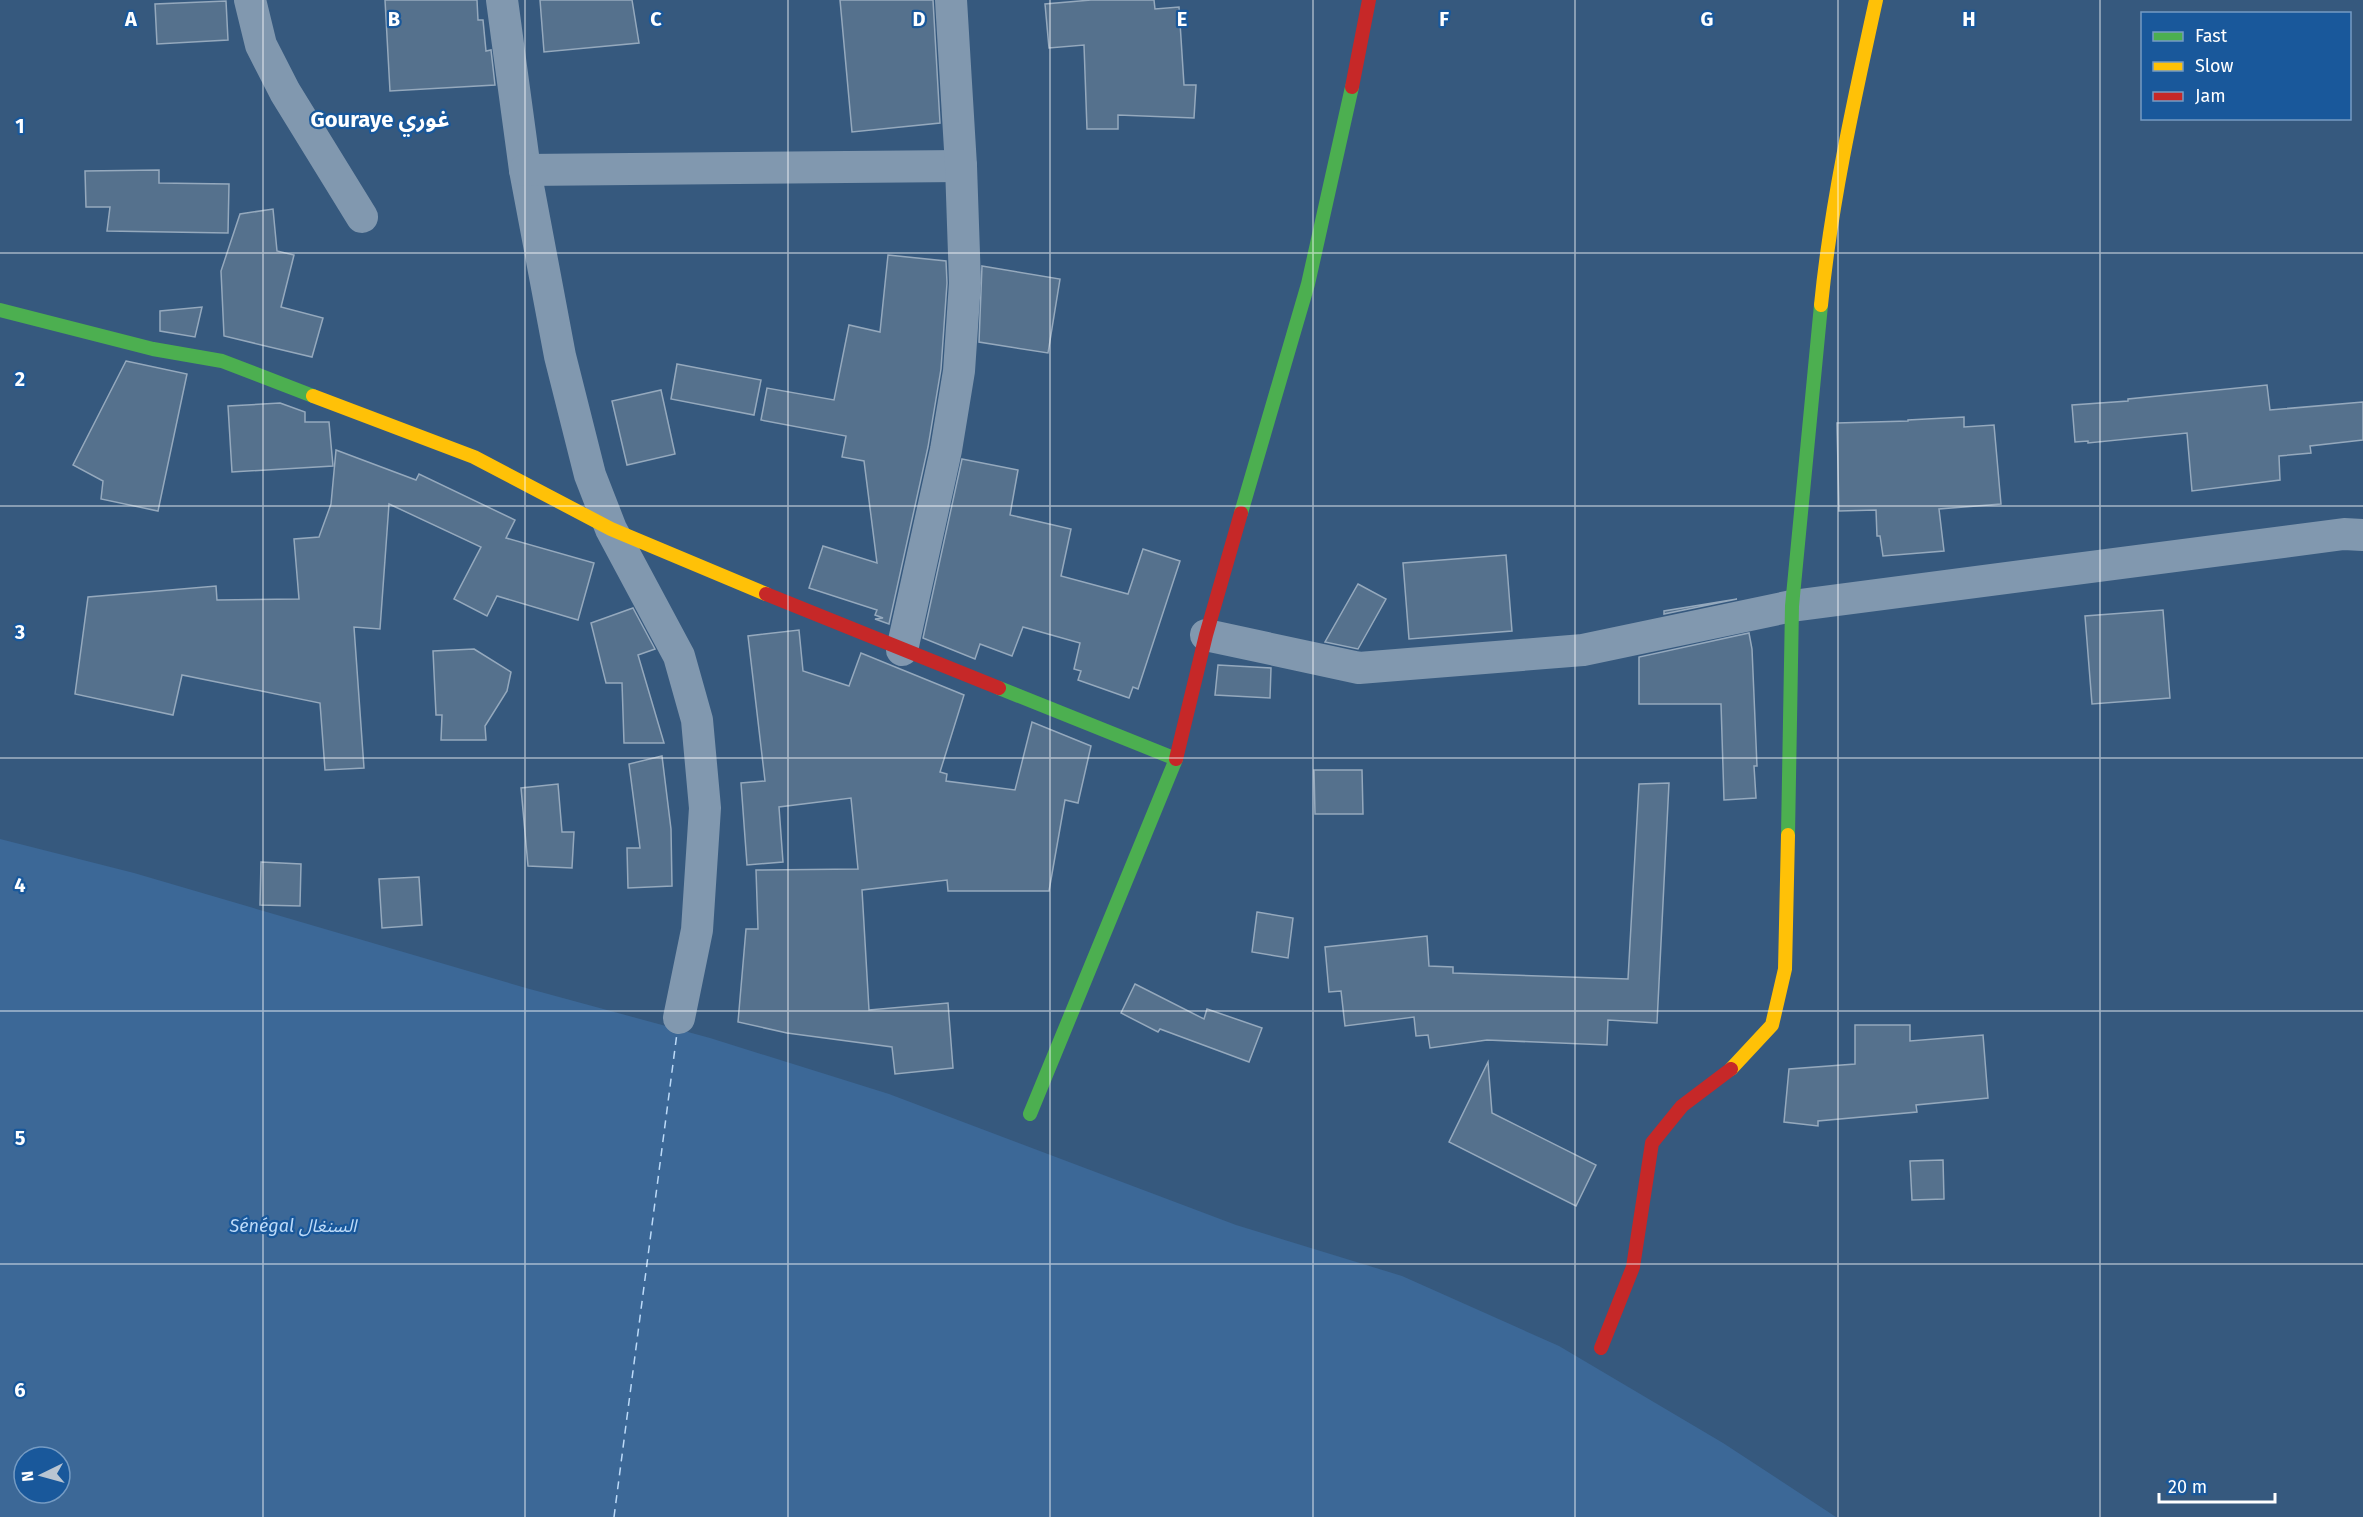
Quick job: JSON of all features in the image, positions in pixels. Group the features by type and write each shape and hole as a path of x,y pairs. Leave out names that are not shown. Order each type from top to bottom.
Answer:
{"street":[{"path":"250,0 261,45 285,92 363,217"},
{"path":"502,0 525,170 560,356 590,475 611,529 678,656 697,720 705,808 697,930 679,1018"},
{"path":"902,650 946,450 959,371 965,284 961,166 951,0"},
{"path":"1030,1114 1176,759 1206,635 1308,284 1341,143 1369,0"},
{"path":"1601,1348 1633,1267 1652,1143 1682,1106 1729,1072 1772,1024 1785,969 1791,606 1826,266 1858,81 1876,0"},
{"path":"525,170 961,166"},
{"path":"0,310 153,350 222,361 474,457 611,529 902,650 1176,759"},
{"path":"1206,635 1359,668 1583,650 1791,606 2344,534 2363,535"}],"water":[{"name":"Sénégal السنغال","path":"0,839 134,873 526,988 710,1038 889,1094 1236,1225 1402,1276 1559,1346 1723,1443 1836,1517 0,1517"}],"building":[{"path":"385,0 477,0 478,20 483,20 486,51 491,50 495,85 390,91"},
{"path":"540,0 632,0 639,43 544,52"},
{"path":"840,0 933,0 940,123 852,132"},
{"path":"1091,0 1154,0 1155,9 1179,7 1184,85 1196,85 1194,118 1118,115 1118,129 1087,129 1084,45 1049,48 1045,4"},
{"path":"226,1 228,40 157,44 155,4"},
{"path":"159,170 159,183 229,184 228,233 107,231 110,207 86,207 85,171"},
{"path":"273,209 277,251 294,255 281,307 323,318 312,357 224,336 221,271 240,214"},
{"path":"888,255 946,261 947,283 941,369 928,447 889,624 875,619 883,618 875,615 877,610 809,588 823,546 877,563 864,461 842,457 846,436 761,420 767,388 834,400 849,325 880,332"},
{"path":"982,266 1060,279 1048,353 979,342"},
{"path":"202,307 195,337 160,331 160,311"},
{"path":"126,361 187,374 158,511 101,499 103,481 73,465"},
{"path":"677,364 761,380 754,415 671,399"},
{"path":"2267,385 2270,410 2363,402 2363,440 2310,446 2311,453 2279,456 2280,480 2192,491 2187,433 2088,443 2088,441 2075,442 2072,405"},
{"path":"661,390 675,454 627,465 612,401"},
{"path":"280,403 305,412 305,422 329,422 333,466 232,472 228,406"},
{"path":"1964,417 1964,427 1994,425 2001,504 1939,509 1944,551 1883,556 1880,536 1877,536 1876,510 1839,511 1837,423"},
{"path":"336,450 416,480 419,474 515,520 506,538 594,563 578,620 497,596 487,616 454,599 481,547 389,504 380,629 354,627 364,768 325,770 320,703 182,675 173,715 75,694 88,597 216,586 217,600 299,599 294,539 319,537 331,504"},
{"path":"962,459 1018,470 1010,515 1071,529 1061,576 1128,594 1143,549 1180,561 1138,689 1133,687 1129,698 1078,680 1081,671 1074,669 1080,643 1023,627 1012,656 980,644 975,659 923,638"},
{"path":"1506,555 1512,631 1409,639 1403,563"},
{"path":"1358,584 1386,599 1358,649 1325,642"},
{"path":"1737,599 1664,614 1664,611"},
{"path":"633,608 655,649 638,655 664,743 624,743 622,683 606,683 591,623"},
{"path":"2163,610 2170,698 2092,704 2085,616"},
{"path":"799,630 803,671 849,686 861,653 964,695 940,772 947,774 946,781 1015,790 1032,722 1091,746 1078,803 1065,800 1049,891 948,891 947,880 862,890 869,1010 948,1003 953,1068 895,1074 892,1047 787,1033 738,1022 746,929 758,929 756,870 858,869 851,798 779,807 783,862 747,865 741,783 765,781 748,636"},
{"path":"1749,633 1752,649 1757,766 1754,766 1756,798 1724,800 1721,704 1639,704 1639,657"},
{"path":"474,649 511,672 507,691 485,726 486,740 441,740 442,715 436,715 433,651"},
{"path":"1218,665 1271,668 1270,698 1215,695"},
{"path":"662,756 671,829 672,886 628,888 627,848 640,848 629,764"},
{"path":"1314,770 1362,770 1363,814 1315,814"},
{"path":"1669,783 1657,1023 1608,1020 1607,1045 1487,1040 1430,1048 1428,1035 1416,1036 1414,1017 1345,1026 1341,991 1329,992 1325,947 1427,936 1429,966 1453,967 1453,973 1628,979 1639,784"},
{"path":"558,784 562,832 574,832 572,868 528,866 521,788"},
{"path":"261,862 301,864 300,906 260,905"},
{"path":"419,877 422,925 382,928 379,879"},
{"path":"1257,912 1293,918 1288,958 1252,952"},
{"path":"1135,984 1204,1019 1207,1009 1262,1028 1249,1062 1160,1029 1158,1032 1121,1013"},
{"path":"1855,1025 1910,1025 1910,1041 1983,1035 1988,1098 1916,1105 1917,1112 1818,1121 1818,1126 1784,1122 1789,1069 1855,1064"},
{"path":"1488,1062 1492,1113 1596,1165 1576,1206 1449,1142"},
{"path":"1943,1160 1944,1199 1912,1200 1910,1161"}],"ferry route":[{"path":"614,1517 677,1033"}],"traffic: fast":[{"path":"1241,513 1308,284 1352,87"},
{"path":"1788,835 1792,606 1821,305"},
{"path":"0,310 153,349 222,361 313,396"},
{"path":"999,688 1176,759 1030,1114"}],"traffic: slow":[{"path":"1821,305 1837,190 1876,0"},
{"path":"313,396 474,457 611,529 766,594"},
{"path":"1731,1069 1772,1025 1785,969 1788,835"}],"traffic: jam":[{"path":"1352,87 1369,0"},
{"path":"1176,759 1206,635 1241,513"},
{"path":"766,594 999,688"},
{"path":"1601,1348 1633,1267 1652,1143 1682,1106 1731,1069"}],"district":[{"name":"Gouraye غوري","path":"380,119"}]}
